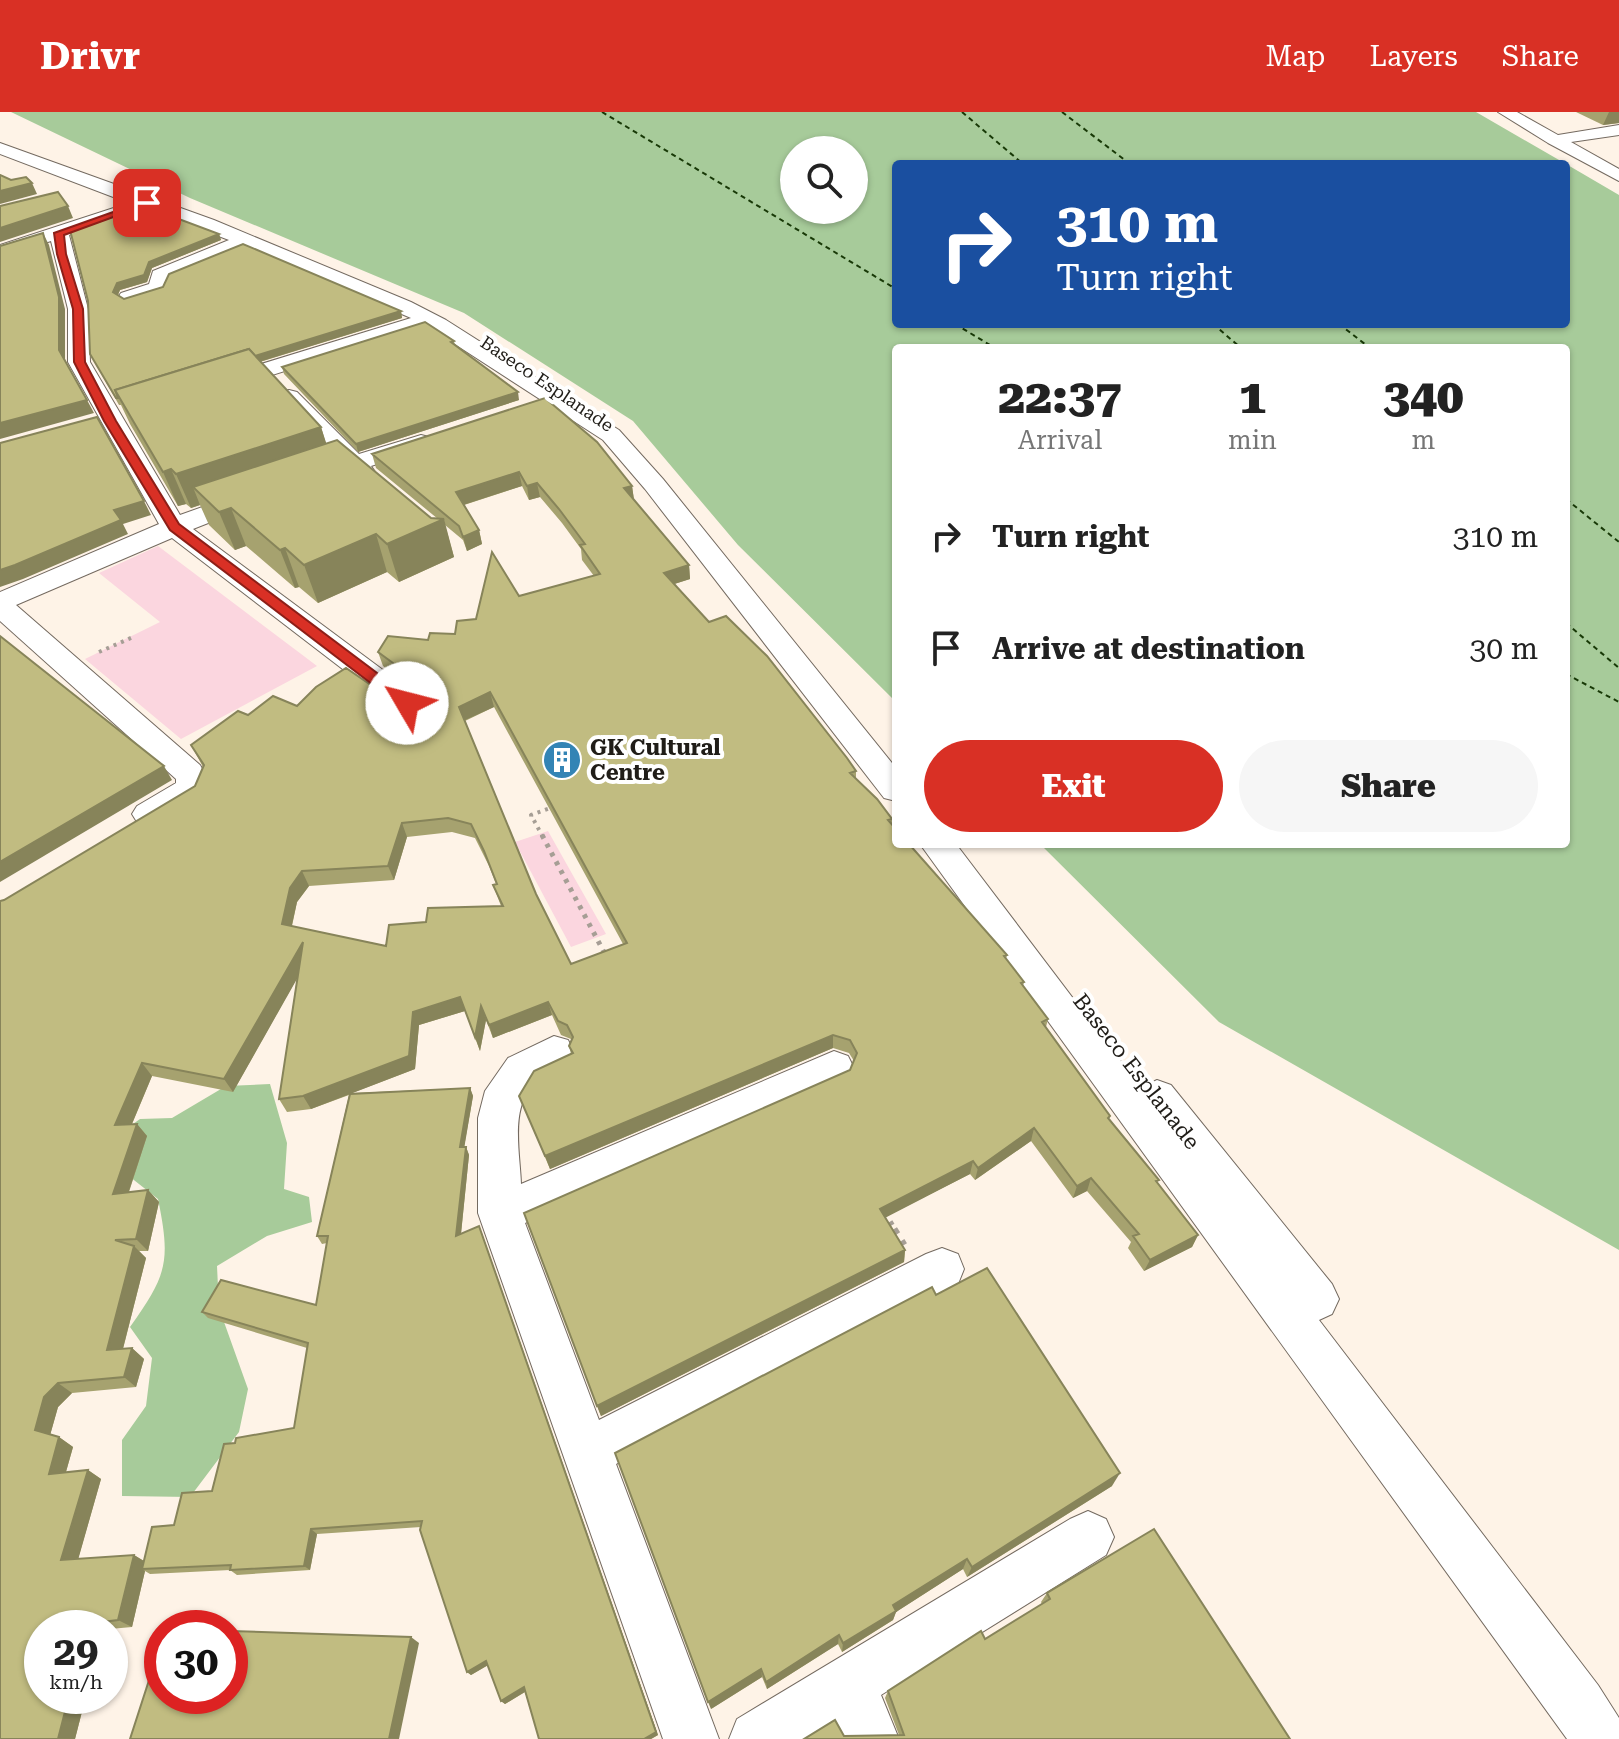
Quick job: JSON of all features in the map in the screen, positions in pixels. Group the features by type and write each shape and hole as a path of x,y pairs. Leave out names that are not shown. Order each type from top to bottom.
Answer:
{"street":[{"path":"1506,112 1619,176"},
{"path":"1533,112 1619,160"},
{"path":"1554,140 1619,130"},
{"path":"0,148 72,186 100,186 245,240 391,300 428,319 540,403 621,444 892,785"},
{"name":"Baseco Esplanade","path":"72,186 105,171 446,317 621,433 892,762"},
{"path":"0,251 147,203"},
{"path":"59,233 78,309 79,362 122,415 174,527 407,703"},
{"path":"128,297 158,287 160,275 245,240"},
{"path":"201,390 428,319"},
{"path":"272,378 352,464 385,492"},
{"path":"82,427 122,415"},
{"path":"122,830 189,790 193,781 189,773 0,604 174,527 284,486 440,436"},
{"path":"940,848 1578,1705 1600,1739"},
{"name":"Baseco Esplanade","path":"961,848 1316,1299"},
{"path":"554,1052 522,1070 505,1091 498,1118 500,1213 691,1739"},
{"path":"500,1213 834,1068"},
{"path":"587,1453 942,1269"},
{"path":"757,1739 1088,1537"},
{"path":"848,1682 871,1739"}],"path":[{"path":"558,805 531,815 605,954"},
{"path":"592,958 618,948"}],"shaded area":[{"path":"11,112 1476,112 1559,160 892,160 892,328 1570,328 1570,166 1619,195 1619,1250 1219,1022 1044,848 1570,848 1570,344 892,344 892,698 738,545 633,421 464,313 190,198"},
{"path":"158,546 317,666 181,739 85,659 160,622 99,573"},
{"path":"548,831 606,934 571,947 515,842"},
{"path":"270,1084 287,1143 284,1189 309,1197 312,1222 267,1236 217,1266 219,1308 248,1389 239,1432 190,1497 122,1496 122,1440 146,1406 152,1358 130,1327 159,1280 165,1253 158,1199 125,1173 116,1136 140,1119 172,1118 226,1086"}],"building":[{"path":"0,175 11,180 26,177 32,183 0,191"},
{"path":"58,192 68,206 0,228 0,206"},
{"path":"144,206 219,234 149,262 144,275 117,283 113,292 124,299 163,287 169,274 243,244 401,311 255,356 249,349 115,390 116,398 90,354 88,301 70,230"},
{"path":"43,233 59,297 59,350 87,400 0,423 0,246"},
{"path":"425,322 518,392 356,444 282,367"},
{"path":"249,349 321,427 176,474 171,469 163,472 115,390"},
{"path":"545,398 597,442 632,486 624,488 689,565 664,573 709,622 726,616 767,656 847,758 856,771 850,773 877,799 892,819 888,820 892,824 892,848 913,848 1007,955 1004,956 1024,982 1021,983 1048,1019 1042,1022 1110,1116 1108,1118 1159,1180 1156,1181 1198,1235 1150,1260 1133,1236 1139,1234 1091,1178 1077,1186 1034,1128 978,1168 973,1161 880,1209 905,1250 597,1406 524,1213 850,1070 857,1053 850,1040 833,1035 545,1156 519,1096 534,1071 573,1053 569,1046 573,1037 567,1025 558,1021 548,1002 489,1025 481,1006 475,1037 460,997 413,1012 409,1056 303,1096 279,1099 303,942 224,1079 142,1063 115,1125 137,1124 113,1194 148,1190 136,1239 115,1240 134,1246 107,1350 132,1348 124,1377 58,1383 44,1397 35,1430 59,1437 49,1474 88,1470 61,1560 134,1555 120,1610 24,1610 24,1714 64,1714 58,1739 0,1739 0,901 195,786 204,765 191,745 238,711 248,715 273,696 297,706 316,687 346,668 390,698 403,701 414,698 420,690 416,680 378,652 388,636 428,640 430,633 455,634 457,621 476,619 492,552 519,596 600,574 580,545 585,544 559,509 537,483 527,486 519,472 456,492 479,530 463,537 459,526 372,454","holes":["490,692 627,943 571,964 536,894 459,707","448,818 471,824 497,884 493,885 503,906 428,908 426,922 389,925 386,946 282,924 290,888 302,871 388,866 402,823"]},
{"path":"97,417 144,501 114,510 121,520 0,570 0,443"},
{"path":"337,440 431,518 444,519 387,544 376,534 304,565 285,548 280,550 231,508 219,512 193,487"},
{"path":"0,636 164,766 0,862"},
{"path":"470,1088 460,1147 466,1147 456,1236 479,1226 656,1732 644,1739 539,1739 524,1687 501,1701 486,1661 467,1672 420,1530 422,1521 311,1529 304,1566 230,1570 231,1565 142,1569 152,1527 174,1525 182,1493 212,1491 224,1444 235,1443 236,1438 294,1428 308,1343 202,1312 221,1280 316,1305 328,1236 317,1236 350,1094"},
{"path":"987,1268 1120,1473 972,1567 967,1559 893,1605 896,1611 843,1643 839,1635 766,1682 761,1669 708,1702 615,1453 932,1287 936,1295"},
{"path":"1154,1529 1290,1739 804,1739 835,1720 844,1736 904,1735 888,1691 981,1631 985,1639 1050,1599 1047,1593"},
{"path":"248,1632 411,1637 389,1739 130,1739 144,1696 144,1714 248,1714"}],"ferry route":[{"path":"602,112 892,287"},
{"path":"962,112 1018,160"},
{"path":"1062,112 1125,160"},
{"path":"962,328 988,344"},
{"path":"1218,328 1236,344"},
{"path":"1344,328 1365,344"},
{"path":"1570,502 1619,542"},
{"path":"1570,626 1619,668"},
{"path":"1570,676 1619,702"}],"place":[{"name":"GK Cultural Centre","path":"562,760"}],"route":[{"path":"147,203 59,233 78,309 79,362 110,421 174,527 407,703"}]}
